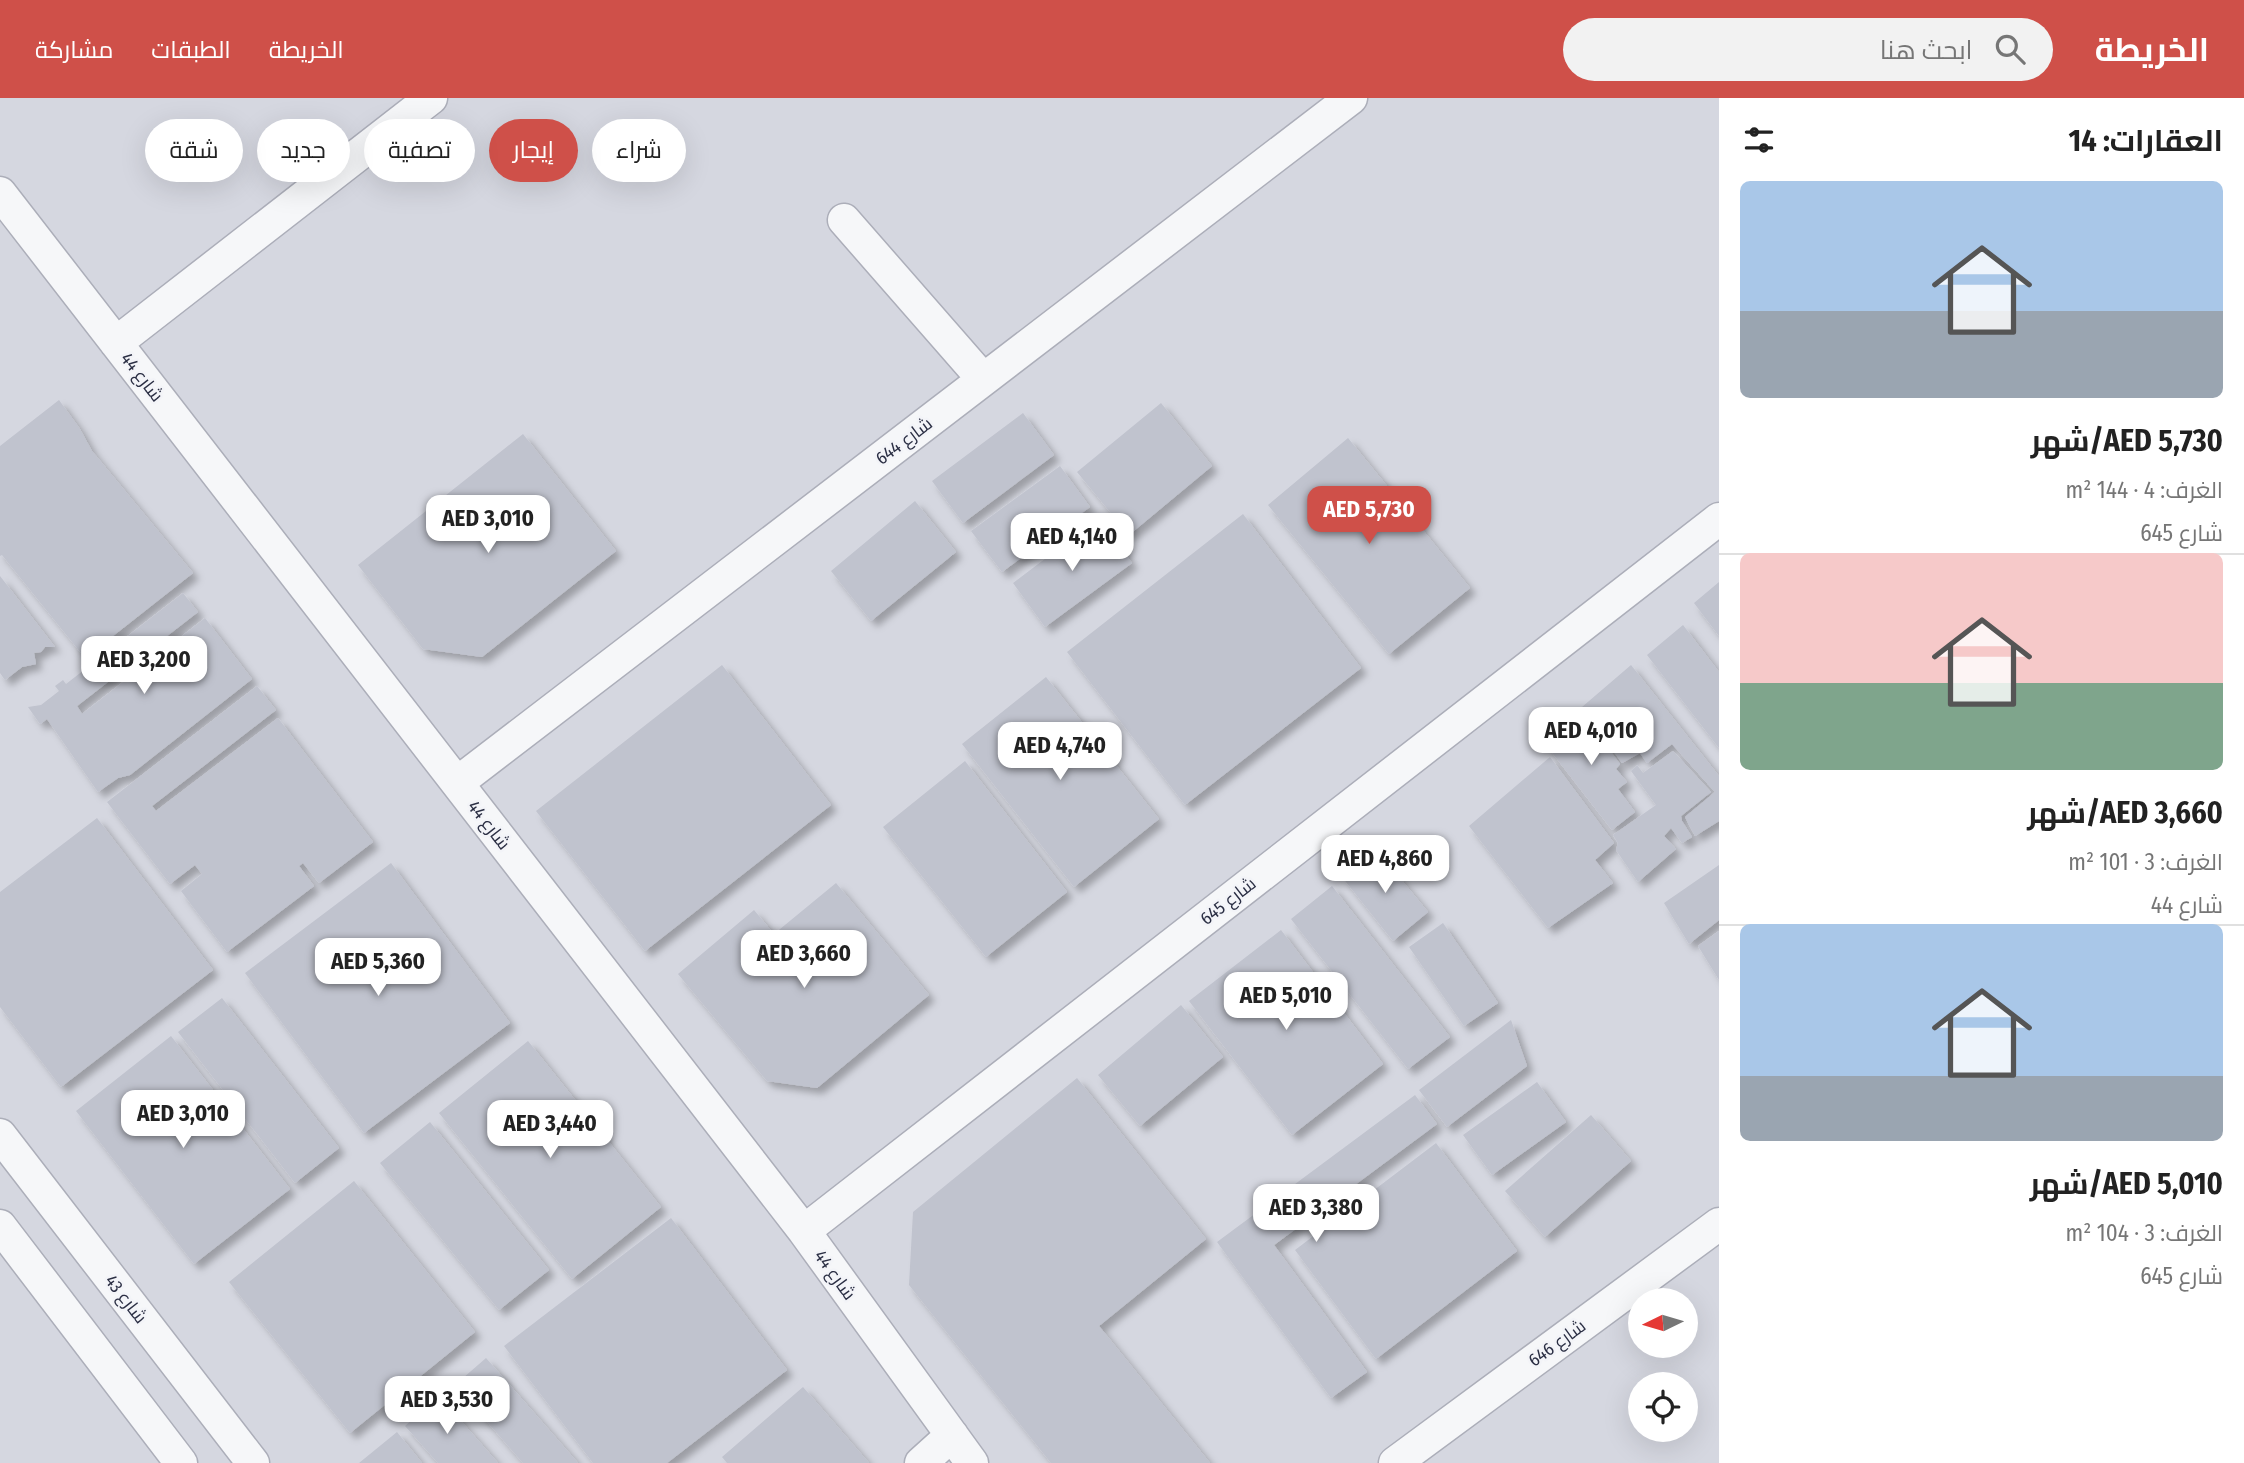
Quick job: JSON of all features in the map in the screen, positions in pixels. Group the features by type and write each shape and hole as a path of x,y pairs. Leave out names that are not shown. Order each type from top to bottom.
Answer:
{"street":[{"path":"116,343 431,98"},
{"name":"شارع 644","path":"457,783 1351,98"},
{"name":"شارع 44","path":"0,194 804,1231 971,1463"},
{"path":"844,220 983,379"},
{"name":"شارع 645","path":"804,1231 1719,519"},
{"name":"شارع 43","path":"0,1135 253,1463"},
{"name":"شارع 646","path":"1395,1463 1719,1224"},
{"path":"0,1226 181,1463"},
{"path":"921,1463 951,1435"}],"shaded area":[{"path":"0,98 1719,98 1719,1463 0,1463"}],"building":[{"path":"59,400 92,451 193,573 85,658 2,555 0,556 0,446"},
{"path":"1161,403 1212,466 1129,535 1077,472"},
{"path":"1023,413 1054,455 963,523 932,481"},
{"path":"523,434 616,551 482,657 423,649 358,565"},
{"path":"1348,438 1470,588 1389,654 1268,505"},
{"path":"1060,466 1090,507 1002,572 971,531"},
{"path":"915,501 956,552 871,621 831,571"},
{"path":"1243,514 1361,668 1185,805 1067,652"},
{"path":"1099,518 1132,563 1045,627 1013,583"},
{"path":"0,576 55,647 45,647 41,652 34,653 36,664 22,667 5,680 0,673"},
{"path":"1719,582 1719,636 1694,603"},
{"path":"183,593 198,612 77,706 82,714 205,618 252,679 130,775 118,778 98,792 47,719 40,724 28,707 41,705 59,691 55,686 63,680 66,684"},
{"path":"1683,625 1719,672 1719,748 1647,655"},
{"path":"722,665 831,805 645,951 536,811"},
{"path":"1631,665 1719,776 1719,821 1695,836 1685,817 1715,792 1672,744 1647,763 1640,753 1622,763 1582,707"},
{"path":"1046,677 1159,819 1074,887 962,744"},
{"path":"257,686 276,710 152,806 156,811 278,718 373,842 319,883 303,863 299,866 314,886 227,952 181,891 202,874 195,865 170,884 107,802"},
{"path":"1577,707 1620,764 1616,769 1627,782 1618,789 1635,812 1612,830 1543,741"},
{"path":"1673,751 1711,792 1681,816 1692,837 1682,843 1671,828 1664,836 1676,849 1638,882 1616,850 1618,843 1613,835 1656,805 1631,771 1637,765 1643,773"},
{"path":"1550,757 1614,843 1595,860 1613,883 1548,928 1469,826"},
{"path":"965,761 1067,892 986,957 883,827"},
{"path":"97,818 213,970 61,1087 0,1007 0,892"},
{"path":"1376,849 1428,912 1393,941 1342,877"},
{"path":"391,863 510,1023 364,1133 245,973"},
{"path":"1719,865 1719,920 1689,944 1664,903"},
{"path":"836,883 929,995 817,1088 767,1081 678,974 754,910 774,934"},
{"path":"1332,886 1450,1037 1408,1069 1291,919"},
{"path":"1443,923 1498,1003 1464,1026 1409,947"},
{"path":"1281,930 1383,1064 1292,1135 1189,1001"},
{"path":"1719,931 1719,980 1698,946"},
{"path":"222,998 339,1148 295,1183 178,1032"},
{"path":"1181,1005 1223,1057 1140,1126 1098,1075"},
{"path":"1511,1020 1527,1066 1447,1127 1419,1090"},
{"path":"171,1036 290,1189 194,1264 76,1111"},
{"path":"528,1041 661,1207 572,1279 439,1113"},
{"path":"1077,1078 1206,1239 1099,1326 1210,1463 1051,1463 909,1285 913,1212"},
{"path":"1537,1082 1566,1122 1492,1175 1463,1135"},
{"path":"1415,1095 1437,1124 1274,1245 1367,1372 1331,1398 1217,1242"},
{"path":"1591,1115 1631,1161 1545,1237 1505,1191"},
{"path":"430,1122 549,1270 499,1310 380,1163"},
{"path":"1436,1143 1517,1251 1376,1359 1295,1250"},
{"path":"354,1181 475,1332 350,1433 229,1282"},
{"path":"671,1218 787,1370 667,1463 593,1463 504,1346"},
{"path":"486,1358 578,1463 523,1463 455,1385"},
{"path":"803,1387 869,1463 727,1463 722,1457"},
{"path":"439,1396 498,1463 438,1463 405,1426"},
{"path":"397,1432 422,1463 359,1463"}]}
